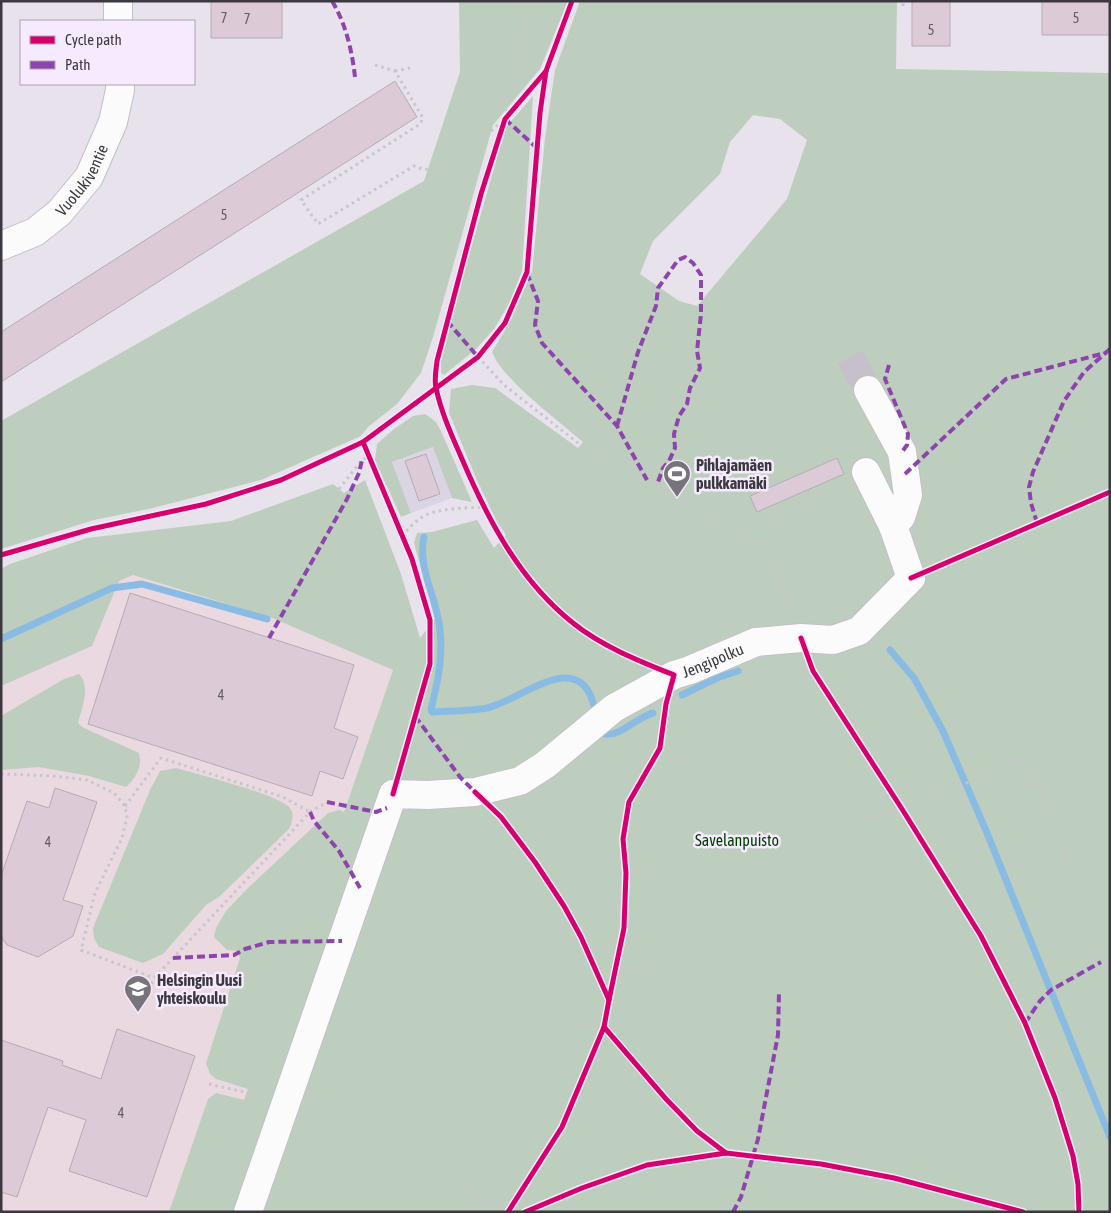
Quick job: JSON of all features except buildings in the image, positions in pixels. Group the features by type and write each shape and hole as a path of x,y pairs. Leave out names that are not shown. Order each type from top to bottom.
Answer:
{"street":[{"path":"118,1 118,20"},
{"name":"Vuolukiventie","path":"1,246 35,232 59,212 89,177 113,122 120,85"},
{"path":"866,472 893,526 901,517 908,495 902,452 868,390"},
{"name":"Jengipolku","path":"393,794 428,795 475,792 520,781 545,765 614,708 674,675 756,642 801,638 833,640 859,631 912,578 893,526"},
{"path":"248,1212 352,944 393,794"}],"path":[{"path":"502,129 526,31 527,1"},
{"path":"904,1 904,6"},
{"path":"375,65 395,71 410,68"},
{"path":"395,71 423,118 422,121 301,200 318,224 414,166 425,170 460,158 516,106"},
{"path":"471,362 483,350"},
{"path":"478,357 504,384 587,450 647,480 752,542 766,544"},
{"path":"366,449 372,466"},
{"path":"339,489 362,460 368,457"},
{"path":"818,679 813,671 766,544 776,514 866,472"},
{"path":"402,536 415,522 427,515 483,505 489,515"},
{"path":"398,527 405,544"},
{"path":"797,697 813,671"},
{"path":"404,754 438,747 476,735"},
{"path":"655,756 660,748 661,739"},
{"path":"393,794 407,745"},
{"path":"660,748 697,761"},
{"path":"154,978 80,950 95,893 122,838 126,806 161,758 283,797 310,812"},
{"path":"868,818 902,808 1021,761 1032,786 1038,783 1057,831 1080,917 1096,955 1110,973"},
{"path":"1,774 53,776 86,780 114,793 126,806"},
{"path":"896,800 907,816"},
{"path":"147,996 154,978 310,812 327,802"},
{"path":"626,865 626,882"},
{"path":"626,873 654,870"},
{"path":"613,978 617,962"},
{"path":"615,970 624,973 644,974 669,964"},
{"path":"600,1036 605,1018"},
{"path":"550,1019 604,1027 610,1034"},
{"path":"463,1183 491,1212"}],"shaded area":[{"path":"434,447 452,498 411,513 392,462"},
{"name":"Helsingin Uusi yhteiskoulu","path":"133,575 270,617 393,670 206,1212 1,1212 1,631"}],"green space":[{"path":"459,1 568,1 540,69 493,125 421,373 397,404 368,427 361,436 261,480 153,508 94,520 1,549 1,421 424,181 460,72"},
{"name":"Savelanpuisto","path":"580,1 897,1 896,69 1110,73 1110,1212 169,1212 208,1099 216,1093 244,1100 248,1089 216,1079 210,1074 206,1063 240,958 237,951 227,950 214,937 216,928 226,911 247,889 328,813 339,810 344,812 393,670 270,617 133,575 119,581 92,646 1,686 1,569 10,564 87,538 231,521 333,484 344,493 365,480 401,574 420,638 435,619 414,543 417,533 432,532 477,520 494,548 506,535 496,520 476,478 449,413 451,389 472,385 495,388 578,448 583,442 519,387 507,375 492,352 511,320 532,272 545,138 555,70","holes":["753,115 780,119 807,140 787,199 697,306 679,301 640,274 653,241 720,174 730,142"]},
{"path":"533,96 522,271 510,302 494,329 476,349 444,375 441,373 441,359 450,321 506,127"},
{"path":"425,414 436,422 441,431 472,502 452,498 433,447 392,462 411,513 401,517 375,460 377,444 413,416"},
{"path":"79,674 83,679 85,691 78,723 82,727 139,753 139,767 132,780 126,787 89,776 39,767 1,770 1,716 64,679"},
{"path":"176,768 237,785 271,797 290,808 292,813 291,825 219,897 206,905 163,954 143,963 99,947 94,938 93,928 150,790 160,771"}],"waterway":[{"path":"424,537 423,560 438,617 441,639 439,669 432,712 487,708 532,688 563,678 576,680 587,689 594,706 597,708"},
{"path":"1,639 112,588 142,584 267,619"},
{"path":"890,650 914,678 943,731 987,833 1110,1137"},
{"path":"682,695 717,678 738,671"},
{"path":"603,730 605,734 617,733 653,713"}],"tunnel":[{"path":"850,357 868,390"}],"marked path":[{"path":"332,1 348,38 355,77"},
{"path":"505,119 537,148"},
{"path":"617,426 638,352 656,306 658,288 678,260 685,257 693,263 701,275 701,314 697,351 700,368 690,388 687,404 679,416 674,434 675,448 669,461 663,468 657,485"},
{"path":"527,273 538,301 535,325 542,343 617,426 647,480"},
{"path":"447,321 478,357"},
{"path":"1037,523 1031,503 1029,487 1033,472 1064,401 1084,372 1110,349"},
{"path":"905,474 1006,379 1105,353"},
{"path":"889,365 885,379 908,434 907,445 902,452"},
{"path":"269,638 347,499 359,473 362,460"},
{"path":"415,716 460,777 475,792"},
{"path":"327,802 376,812 387,808"},
{"path":"310,812 314,821 339,851 360,888"},
{"path":"173,958 234,955 245,949 269,942 342,941"},
{"path":"1025,1023 1040,1001 1051,990 1101,962"},
{"path":"733,1212 741,1197 758,1139 778,1035 779,993"}],"cycle path":[{"path":"1,555 91,529 206,504 281,480 363,442 478,357 505,323 527,272 540,113 546,71 572,1"},
{"path":"546,71 505,119 481,194 437,361 435,382 447,424 472,482 495,527 521,569 554,606 585,632 635,659 674,675 666,704 660,748 629,802 623,839 626,873 624,928 609,1000"},
{"path":"363,442 412,559 430,620 430,664 393,794"},
{"path":"911,578 1110,492"},
{"path":"801,638 813,671 981,936 1025,1023 1055,1098 1073,1156 1078,1184 1079,1212"},
{"path":"475,792 501,817 535,862 564,906 581,937 609,1000 604,1027 562,1127 508,1212"},
{"path":"604,1027 666,1099 697,1131 726,1153"},
{"path":"525,1212 582,1188 647,1165 726,1153 821,1164 894,1178 1023,1212"}],"place":[{"name":"Pihlajamäen pulkkamäki","path":"677,498"},
{"name":"Helsingin Uusi yhteiskoulu","path":"138,1013"}]}
